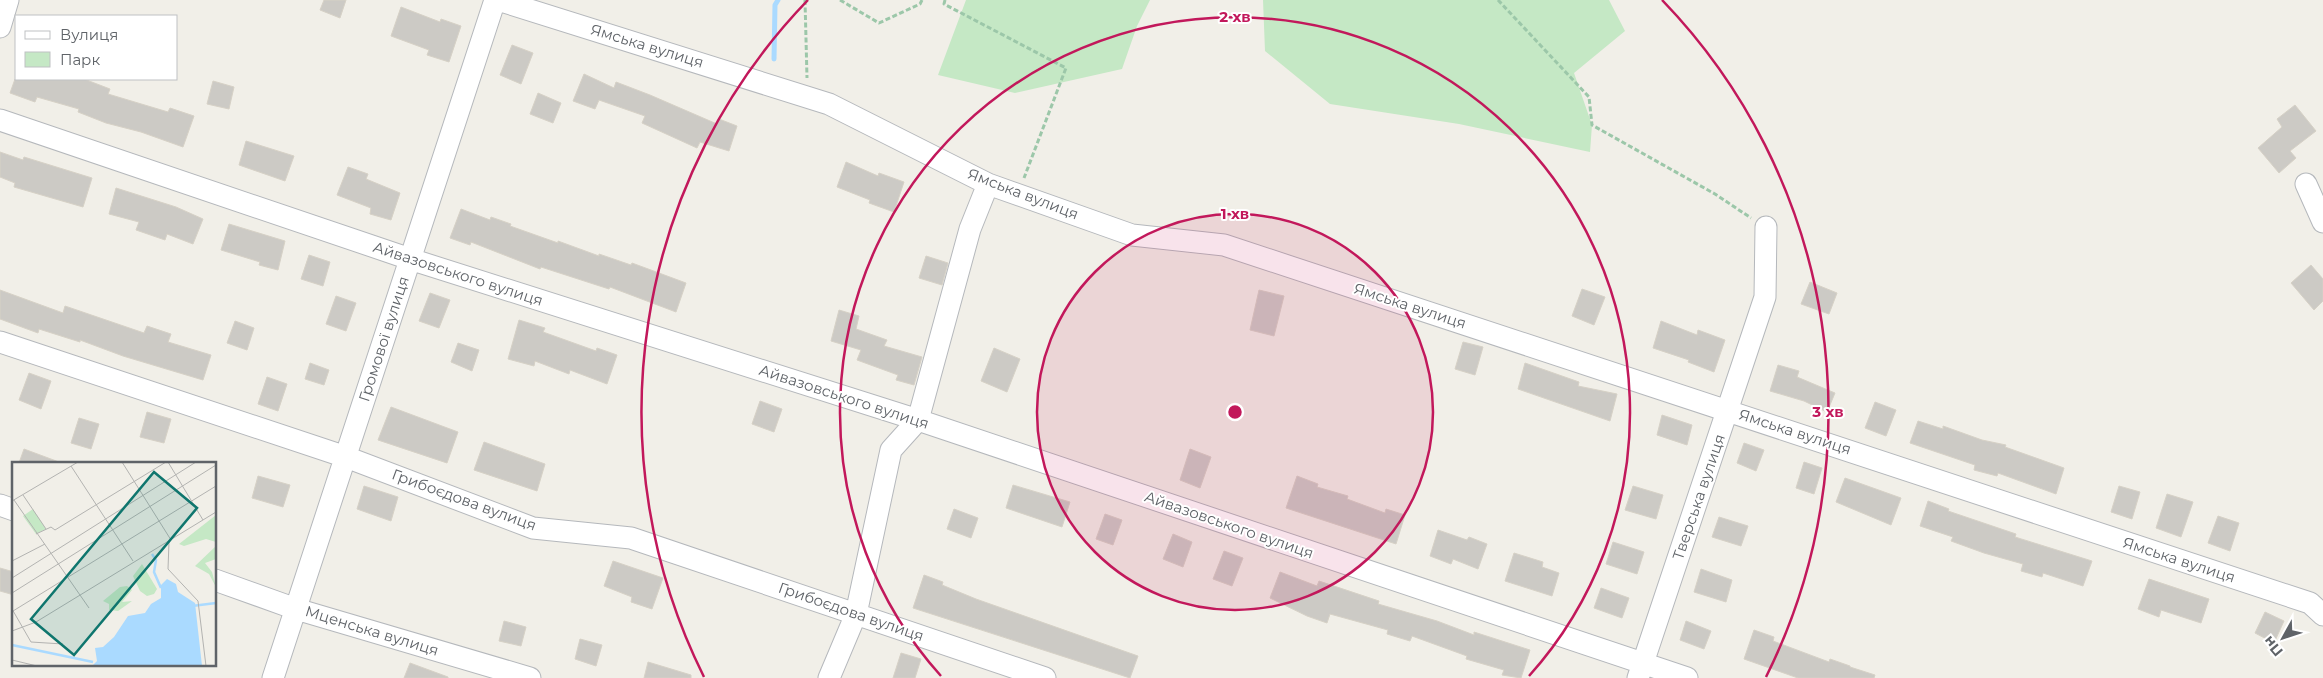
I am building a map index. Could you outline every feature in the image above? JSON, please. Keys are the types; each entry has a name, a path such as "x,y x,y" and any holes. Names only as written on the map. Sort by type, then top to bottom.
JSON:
{"street":[{"path":"0,27 8,0"},
{"name":"Ямська вулиця","path":"497,0 525,4 829,104 988,184 1132,236 1224,245 2310,603 2323,615"},
{"name":"Громової вулиця","path":"274,678 410,259 497,0"},
{"name":"Айвазовського вулиця","path":"0,120 410,259 918,420 1640,671 1687,678"},
{"path":"829,678 856,614 891,450 918,420 970,229 988,184"},
{"path":"2306,184 2323,222"},
{"name":"Тверська вулиця","path":"1640,671 1765,297 1766,228"},
{"name":"Грибоєдова вулиця","path":"0,342 346,457 533,528 631,538 1045,678"},
{"path":"0,505 12,509"},
{"name":"Мценська вулиця","path":"216,580 296,609 530,678"}],"path":[{"path":"805,0 806,96"},
{"path":"840,0 880,23 920,4 922,0"},
{"path":"945,0 944,4 1066,68 1018,194"},
{"path":"1498,0 1589,97 1592,125 1715,194 1766,228"}],"green space":[{"path":"966,0 1150,0 1137,26 1122,69 1015,93 938,75"},
{"path":"1263,0 1609,0 1625,31 1574,73 1592,125 1590,152 1459,124 1330,104 1265,51"}],"building":[{"path":"324,0 346,0 340,18 320,10"},
{"path":"401,7 440,22 441,19 461,26 449,62 427,55 429,50 391,36"},
{"path":"512,45 533,53 521,84 500,75"},
{"path":"584,74 614,88 616,82 717,124 719,119 737,126 729,151 700,142 697,148 642,123 645,116 599,100 595,109 573,101"},
{"path":"15,79 87,80 110,89 108,94 168,112 170,108 194,116 183,147 141,132 106,123 78,112 79,109 37,97 35,102 10,93"},
{"path":"213,81 234,87 229,109 207,104"},
{"path":"538,93 561,103 553,123 530,114"},
{"path":"2295,105 2316,131 2290,151 2296,158 2279,173 2258,148 2282,127 2277,119"},
{"path":"246,141 294,156 285,181 239,165"},
{"path":"0,152 23,160 24,157 92,178 83,207 14,187 15,183 0,177"},
{"path":"846,162 878,176 879,173 904,182 894,212 869,203 870,200 837,187"},
{"path":"348,167 368,174 366,179 400,193 391,220 370,214 371,208 337,195"},
{"path":"116,188 176,207 203,219 193,244 167,234 165,240 136,230 139,222 109,214"},
{"path":"461,209 490,220 491,217 511,224 510,226 599,256 599,254 631,265 632,263 686,283 676,312 610,287 609,289 541,267 540,269 471,242 470,245 450,238"},
{"path":"229,224 285,241 278,270 259,265 260,262 221,250"},
{"path":"309,255 330,262 323,286 301,279"},
{"path":"926,256 948,263 942,285 919,278"},
{"path":"2311,265 2323,279 2323,301 2314,310 2291,283"},
{"path":"1810,282 1837,293 1829,314 1801,304"},
{"path":"1582,289 1605,297 1594,325 1572,316"},
{"path":"0,290 63,313 65,306 144,333 147,326 171,334 168,342 211,355 203,380 123,356 80,340 80,342 39,329 38,333 0,319"},
{"path":"1259,290 1284,296 1274,336 1250,330"},
{"path":"430,293 450,300 439,328 419,321"},
{"path":"336,296 356,303 346,331 326,324"},
{"path":"839,310 859,316 856,329 887,340 884,346 922,357 914,385 896,380 898,375 857,360 861,350 831,341"},
{"path":"519,320 545,328 543,332 596,351 597,348 617,355 607,384 570,370 569,374 535,361 534,366 508,359"},
{"path":"235,321 254,328 247,350 227,343"},
{"path":"1661,321 1697,335 1698,330 1725,340 1714,372 1688,362 1689,360 1653,348"},
{"path":"1463,342 1483,347 1475,375 1455,369"},
{"path":"458,343 479,350 472,371 451,362"},
{"path":"994,348 1020,359 1007,392 981,381"},
{"path":"310,363 329,370 324,385 305,379"},
{"path":"1525,363 1579,382 1578,386 1617,394 1610,421 1518,389"},
{"path":"1778,365 1799,371 1797,377 1835,393 1827,412 1804,401 1770,391"},
{"path":"29,373 51,381 41,409 19,400"},
{"path":"267,377 287,384 278,411 258,404"},
{"path":"760,401 782,409 774,432 752,424"},
{"path":"1875,402 1896,410 1886,436 1865,428"},
{"path":"391,407 458,432 447,463 378,440"},
{"path":"147,412 171,419 164,443 140,437"},
{"path":"1662,415 1692,425 1687,445 1657,435"},
{"path":"79,418 99,424 91,449 71,443"},
{"path":"1918,421 1943,429 1943,426 1982,440 2006,445 2005,447 2064,468 2056,494 1998,473 1997,476 1974,470 1975,465 1910,443"},
{"path":"484,442 545,464 537,491 474,470"},
{"path":"1744,443 1764,450 1756,471 1737,463"},
{"path":"24,449 59,462 19,462"},
{"path":"1190,449 1211,457 1200,488 1180,480"},
{"path":"1804,462 1822,468 1814,494 1796,488"},
{"path":"258,476 290,485 283,507 252,498"},
{"path":"1297,476 1318,484 1317,487 1348,496 1347,499 1385,513 1386,509 1405,515 1396,544 1286,508"},
{"path":"1845,478 1901,498 1891,525 1836,502"},
{"path":"1013,485 1070,502 1062,527 1006,508"},
{"path":"364,486 398,497 391,521 357,509"},
{"path":"1633,486 1663,495 1656,519 1625,510"},
{"path":"2119,486 2140,492 2132,519 2111,512"},
{"path":"2167,494 2193,502 2181,537 2156,528"},
{"path":"1928,501 1949,509 1948,511 2016,534 2015,537 2092,561 2083,586 2043,573 2042,577 2021,571 2023,564 1951,541 1953,537 1920,526"},
{"path":"954,509 978,518 971,538 947,529"},
{"path":"1105,514 1122,520 1113,545 1096,539"},
{"path":"2218,516 2239,523 2230,551 2208,543"},
{"path":"1719,517 1748,526 1741,546 1712,537"},
{"path":"1438,530 1467,540 1469,537 1487,544 1478,569 1453,559 1451,564 1430,556"},
{"path":"1173,534 1192,542 1183,567 1163,559"},
{"path":"1613,542 1644,552 1637,574 1606,564"},
{"path":"1224,551 1243,558 1232,586 1213,579"},
{"path":"1514,553 1543,562 1542,567 1559,573 1552,596 1505,581"},
{"path":"613,561 663,578 652,609 631,602 632,597 604,586"},
{"path":"0,568 12,571 12,594 0,591"},
{"path":"1701,569 1732,580 1726,602 1694,592"},
{"path":"1280,572 1317,586 1319,581 1379,601 1378,604 1437,621 1474,635 1474,632 1530,650 1521,678 1502,675 1504,670 1466,659 1467,656 1412,636 1410,641 1387,634 1388,630 1330,614 1327,623 1307,616 1270,598"},
{"path":"924,575 943,582 942,585 976,599 1138,656 1130,678 913,608"},
{"path":"2149,579 2209,599 2201,623 2161,610 2159,617 2138,609"},
{"path":"1601,588 1629,598 1622,618 1594,608"},
{"path":"2265,612 2284,621 2274,643 2255,633"},
{"path":"504,621 526,627 521,646 499,641"},
{"path":"1686,621 1711,631 1704,649 1680,640"},
{"path":"1754,630 1774,637 1773,641 1829,662 1830,659 1875,675 1874,678 1798,678 1744,659"},
{"path":"580,639 602,645 596,666 575,659"},
{"path":"901,653 921,659 915,678 893,678"},
{"path":"648,662 691,675 691,678 644,678"},
{"path":"410,663 448,677 448,678 404,678"}],"waterway":[{"path":"774,59 775,5 778,0"}]}
